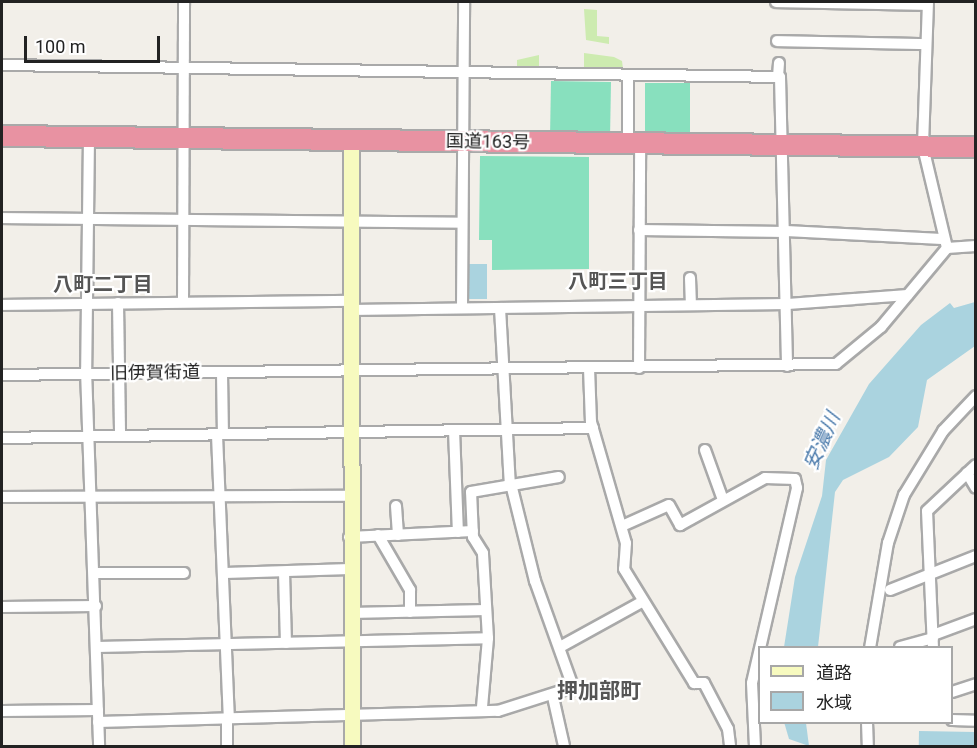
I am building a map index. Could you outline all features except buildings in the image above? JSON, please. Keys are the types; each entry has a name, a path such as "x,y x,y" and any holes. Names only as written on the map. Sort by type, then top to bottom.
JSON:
{"highway":[{"name":"国道163号","path":"2,136 975,147"}],"street":[{"path":"183,302 181,220 184,2"},
{"path":"462,308 461,141 464,2"},
{"path":"777,2 927,3 923,147 945,243"},
{"path":"777,41 926,44"},
{"path":"779,63 778,77 784,146 788,304 787,366"},
{"path":"2,65 778,77"},
{"path":"628,75 639,230 639,368"},
{"path":"89,137 87,218 89,374 99,747"},
{"path":"351,141 349,537 352,747"},
{"path":"2,218 461,223"},
{"path":"639,230 786,231 975,246"},
{"name":"旧伊賀街道","path":"2,375 787,366 842,363 908,295 945,243"},
{"path":"690,278 691,305"},
{"path":"2,305 183,302 500,308 788,304 908,295"},
{"path":"118,303 120,436"},
{"path":"2,711 228,719 352,717 482,707 498,711 553,696 573,687 535,581 511,487 500,369 500,308"},
{"path":"589,368 593,428 622,526 624,569 642,602 694,683 704,683 728,729 730,747"},
{"path":"222,373 220,435 227,644 227,747"},
{"path":"870,646 888,543 904,495 944,431 975,396"},
{"path":"2,438 593,428"},
{"path":"454,430 458,532"},
{"path":"705,450 723,501"},
{"path":"933,640 927,511 975,465"},
{"path":"967,473 975,488"},
{"path":"482,707 488,638 483,553 473,531 471,492 560,477"},
{"path":"622,526 669,505 680,525 765,478 795,479 797,488 761,646"},
{"path":"2,496 221,498 349,496"},
{"path":"396,506 398,535"},
{"path":"349,537 473,531"},
{"path":"378,536 410,590 410,612"},
{"path":"891,590 975,556"},
{"path":"225,573 350,569"},
{"path":"284,572 286,643"},
{"path":"95,573 183,573"},
{"path":"560,647 642,602"},
{"path":"2,607 96,606"},
{"path":"350,613 486,610"},
{"path":"905,646 933,640 975,619"},
{"path":"97,647 488,638"},
{"path":"755,747 752,683 758,657"},
{"path":"953,691 975,684"},
{"path":"553,696 564,747"},
{"path":"953,720 975,721"},
{"path":"867,724 868,747"}],"green space":[{"path":"584,9 597,10 597,36 609,37 609,44 586,40"},
{"path":"584,53 614,57 622,61 623,69 584,68"},
{"path":"539,55 539,68 517,68 517,60"},
{"path":"551,81 611,82 610,134 550,133"},
{"path":"645,83 690,83 690,134 645,134"},
{"path":"480,156 589,157 589,269 492,270 492,240 479,240"}],"water":[{"path":"469,264 487,264 487,299 469,299"},
{"path":"975,302 975,346 927,380 918,427 889,457 843,480 835,492 818,646 784,646 795,577 822,496 826,460 869,384 921,325 950,303 954,308"},
{"path":"785,724 806,724 809,746 789,739"},
{"path":"919,731 975,732 975,746 919,746"}],"district":[{"name":"八町三丁目","path":"618,281"},
{"name":"八町二丁目","path":"103,284"},
{"name":"押加部町","path":"599,691"}],"water label":[{"name":"安濃川","path":"822,441"}]}
